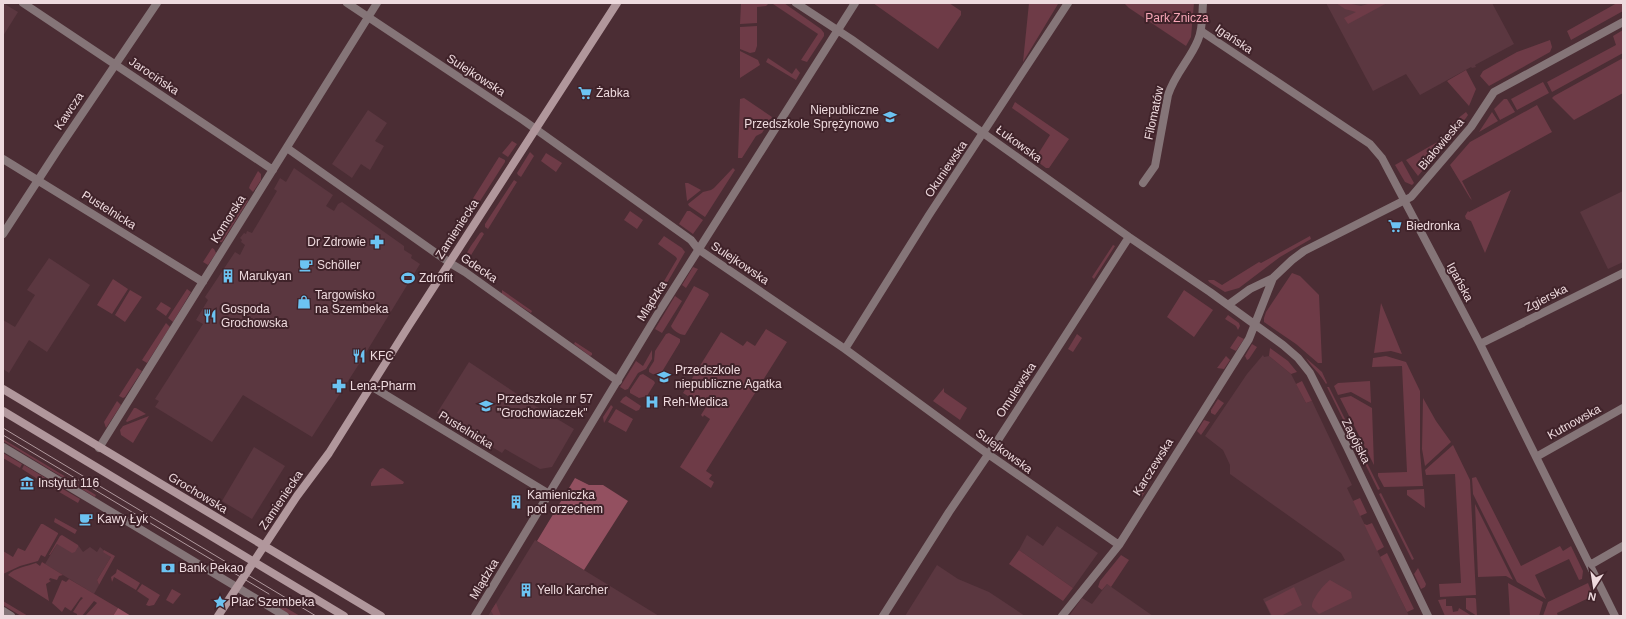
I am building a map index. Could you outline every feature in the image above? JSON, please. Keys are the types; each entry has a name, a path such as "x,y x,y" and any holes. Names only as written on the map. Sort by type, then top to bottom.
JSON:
{"main road":[{"name":"Zamieniecka","path":"218,616 297,496 329,453 617,3"},
{"name":"Grochowska","path":"3,389 381,616"},
{"path":"3,411 344,616"}],"street":[{"name":"Jarocińska","path":"23,3 273,170"},
{"name":"Kawcza","path":"3,234 157,3"},
{"name":"Sulejkowska","path":"347,3 536,129 691,240 698,249 845,349 988,454 1119,544"},
{"name":"Komorska","path":"99,448 377,3"},
{"name":"Łukowska","path":"796,3 837,30 1129,237 1228,305"},
{"name":"Mlądzka","path":"476,616 698,249 855,3"},
{"name":"Okuniewska","path":"845,349 925,222 984,134 1068,3"},
{"name":"Filomatów","path":"1143,183 1155,166 1171,85 1198,41 1201,31 1203,3"},
{"name":"Białowieska","path":"1228,305 1250,289 1273,278 1304,251 1404,202 1416,192 1471,127 1491,95 1496,90 1623,22"},
{"name":"Igańska","path":"1201,31 1370,144 1382,158 1480,344 1615,616"},
{"name":"Gdecka","path":"287,148 618,381"},
{"name":"Pustelnicka","path":"3,159 203,282"},
{"name":"Omulewska","path":"883,616 949,512 1129,237"},
{"name":"Zgierska","path":"1480,344 1623,273"},
{"name":"Białowieska","path":"1255,325 1273,278"},
{"name":"Zagójska","path":"1228,305 1294,354 1310,374 1349,451 1428,616"},
{"name":"Karczewska","path":"1062,616 1119,544 1249,339 1255,325"},
{"name":"Pustelnicka","path":"371,386 549,494"},
{"name":"Kutnowska","path":"1536,456 1623,408"},
{"path":"3,447 285,616"},
{"path":"1590,565 1623,546"},
{"path":"3,611 11,616"}],"shaded area":[{"path":"3,3 18,12 3,36"},
{"path":"1326,3 1492,3 1514,44 1475,65 1476,67 1471,67 1420,95 1406,74 1373,91"},
{"path":"368,110 387,123 375,141 384,146 370,170 361,164 352,178 332,164"},
{"name":"Targowisko na Szembeka","path":"294,168 333,195 326,206 334,211 338,204 342,202 404,246 404,250 412,255 411,258 420,264 359,364 312,437 243,395 212,442 155,407 159,401 155,399 203,324 196,320 208,300 205,297 235,252 240,255 245,245 241,242 242,240 240,238 244,233 246,234 247,231 252,233 277,191 274,189 280,178 286,182"},
{"path":"1623,191 1623,262 1608,269 1580,212"},
{"path":"49,258 90,285 47,352 29,340 9,373 3,369 3,320 15,327 35,295 27,290"},
{"path":"1263,355 1264,357 1269,356 1291,374 1306,403 1312,401 1352,485 1347,488 1409,616 1271,616 1263,599 1345,560 1341,553 1230,474 1230,465 1223,450 1205,436 1247,374"},
{"name":"Przedszkole nr 57 \"Grochowiaczek\"","path":"469,362 532,404 574,429 552,467 540,469 505,449 502,453 437,413"},
{"path":"254,447 285,466 252,519 222,501"},
{"path":"575,478 589,485 603,485 628,501 584,570 537,541"},
{"path":"1057,526 1098,553 1073,588 1019,550 1027,535 1043,546"},
{"path":"535,540 579,567 659,616 488,616"},
{"path":"57,544 78,547 78,545 83,552 90,547 97,552 100,547 111,557 97,580 99,585 94,594 45,564"},
{"path":"937,565 958,579 989,592 1025,616 905,616"},
{"path":"1107,584 1153,616 1069,616 1082,598 1092,604"},
{"path":"118,608 131,616 113,616"}],"green space":[{"path":"741,3 769,3 766,6 757,7 757,23 740,24"},
{"path":"784,3 821,29 824,33 824,36 807,62 801,60 818,34 773,4"},
{"path":"873,3 949,3 961,11 961,15 938,49"},
{"path":"1029,3 1058,4 1023,62"},
{"name":"Park Znicza","path":"1124,3 1194,3 1191,37 1186,46 1129,8"},
{"path":"1336,3 1347,3 1361,6 1371,3 1387,3 1348,24 1344,18 1356,12 1345,9"},
{"path":"1617,3 1623,3 1623,11 1571,40 1567,31"},
{"path":"757,26 757,46 755,52 750,53 740,49 740,27"},
{"path":"1623,30 1623,53 1552,92 1547,82 1616,45 1613,36"},
{"path":"1550,40 1552,47 1550,52 1489,86 1480,76 1483,71 1517,52"},
{"path":"740,51 758,60 760,65 740,78"},
{"path":"768,58 792,74 796,68 800,73 796,80 766,62"},
{"path":"1623,58 1623,93 1574,120 1552,98 1554,96"},
{"path":"1466,70 1476,89 1469,106 1447,81"},
{"path":"1543,82 1549,93 1517,110 1511,99"},
{"path":"744,98 772,117 762,133 756,136 742,158 738,158 740,99"},
{"path":"1504,99 1507,99 1515,112 1500,120 1494,109"},
{"path":"1015,102 1069,139 1049,168 1046,168 999,133 1000,128 1009,140 1035,159 1050,135 1012,108"},
{"path":"1537,105 1552,132 1462,181 1472,200 1450,165 1470,142"},
{"path":"1466,112 1468,115 1466,118 1418,176 1406,160 1446,137 1452,123"},
{"path":"1492,112 1498,121 1479,132"},
{"path":"512,141 517,144 508,157 502,153"},
{"path":"530,152 534,156 521,177 517,173"},
{"path":"546,153 562,163 556,172 541,161"},
{"path":"499,157 505,160 505,162 473,212 467,208"},
{"path":"1402,161 1414,183 1412,185 1405,182 1395,165"},
{"path":"733,168 735,170 705,217 689,206 688,204 703,192 714,188"},
{"path":"258,171 261,174 261,180 253,192 249,188"},
{"path":"514,180 517,182 488,229 485,227 485,224"},
{"path":"685,183 688,183 701,190 687,201"},
{"path":"1511,190 1485,253 1471,221 1466,219 1465,216 1468,211 1469,212"},
{"path":"244,198 248,201 222,242 220,242 220,236 241,200"},
{"path":"630,211 643,220 637,229 624,220"},
{"path":"687,211 690,211 703,220 693,234 679,224"},
{"path":"459,220 465,224 449,249 445,251 441,250"},
{"path":"482,232 484,234 465,265 465,257 467,253"},
{"path":"664,236 682,248 685,252 660,295 657,293 677,259 658,244"},
{"path":"1310,236 1311,239 1280,257 1239,288 1225,292 1208,280 1214,280 1222,285 1259,262 1261,263"},
{"path":"1113,245 1115,246 1094,279 1092,277"},
{"path":"212,248 216,253 208,265 203,262"},
{"path":"693,267 698,269 686,288 682,285"},
{"path":"1292,273 1300,276 1319,295 1322,363 1318,363 1296,344 1264,322 1266,312"},
{"path":"113,279 128,289 112,314 97,305"},
{"path":"694,286 708,293 709,295 685,335 683,335 675,331 671,326"},
{"path":"187,289 191,292 173,322 168,318"},
{"path":"130,290 142,297 125,322 115,315"},
{"path":"502,290 532,311 531,313 502,294"},
{"path":"1184,290 1213,310 1194,337 1167,317"},
{"path":"675,296 682,301 662,333 655,329"},
{"path":"161,302 171,308 166,316 156,309"},
{"path":"1381,303 1402,354 1391,351 1374,353"},
{"path":"1228,315 1239,323 1240,326 1238,330 1236,326 1225,319"},
{"path":"166,323 170,327 147,363 142,360"},
{"path":"766,329 787,342 706,471 712,475 709,479 714,482 711,488 680,467 710,419 704,415 703,417 701,415 706,407 683,393 721,332 743,346 747,341 755,346"},
{"path":"669,333 680,339 680,342 660,375 656,376 649,372 649,369 654,361 655,351 666,334"},
{"path":"1077,334 1082,338 1073,352 1068,349"},
{"path":"1238,336 1244,339 1236,351 1230,348"},
{"path":"575,342 592,353 592,355 590,356 574,344"},
{"path":"1252,344 1257,347 1247,360 1245,356"},
{"path":"1270,348 1288,361 1297,372 1291,374 1269,356"},
{"path":"652,350 652,359 646,369 638,373 628,389 625,390 620,387 636,361 643,366"},
{"path":"1226,356 1230,360 1224,369 1217,368"},
{"path":"1386,356 1406,362 1420,391 1420,452 1423,486 1384,487 1378,476 1378,473 1407,472 1402,366 1372,367 1373,358"},
{"path":"1306,358 1322,372 1327,383 1326,384 1311,365"},
{"path":"137,368 142,371 125,397 123,398 119,396"},
{"path":"643,374 655,383 647,396 639,398 630,393 630,390 640,375"},
{"path":"1302,381 1312,401 1306,403 1296,384"},
{"path":"1370,381 1371,403 1351,392 1338,395 1334,386 1338,383"},
{"path":"1327,387 1329,387 1380,489 1378,490"},
{"path":"944,388 944,392 967,408 960,420 933,401"},
{"path":"626,396 641,406 639,410 636,411 620,402"},
{"path":"1351,396 1372,408 1374,465 1340,398"},
{"path":"1423,398 1436,421 1451,442 1425,466 1422,449"},
{"path":"1218,399 1224,403 1215,415 1211,413 1211,410"},
{"path":"117,401 121,405 106,428 104,422"},
{"path":"611,405 613,407 604,423 603,417"},
{"path":"134,408 146,414 127,422 126,421"},
{"path":"616,409 633,419 626,432 608,422"},
{"path":"149,416 133,443 121,435 120,430 123,426"},
{"path":"1204,420 1210,422 1201,435 1197,431"},
{"path":"3,439 96,495 95,497 3,441"},
{"path":"1453,445 1470,480 1476,595 1440,597 1439,584 1461,583 1455,474 1426,475 1425,470"},
{"path":"3,453 22,464 20,468 3,458"},
{"path":"24,465 52,482 50,487 22,469"},
{"path":"383,468 404,482 403,484 371,486 371,483 380,469"},
{"path":"1476,477 1521,566 1560,546 1563,551 1571,546 1583,571 1582,579 1579,580 1569,559 1535,575 1546,599 1517,582 1473,494 1472,478"},
{"path":"1145,480 1150,483 1142,497 1137,493"},
{"path":"56,485 80,499 78,503 54,489"},
{"path":"1424,489 1425,508 1407,495 1407,490"},
{"path":"1381,493 1414,559 1412,560 1379,494"},
{"path":"1360,498 1367,513 1360,516 1353,501"},
{"path":"1475,504 1513,580 1506,576 1478,577"},
{"path":"55,518 77,530 75,534 54,522"},
{"path":"1372,523 1384,547 1377,551 1364,524 1367,525"},
{"path":"41,524 58,533 45,557 41,555 38,561 20,566 3,574 3,551 13,557 18,548 25,551"},
{"path":"62,535 78,545 75,552 72,553 57,544 49,555 60,536"},
{"path":"104,550 115,556 99,585 97,580 111,557 103,552"},
{"path":"1019,550 1073,588 1063,601 1009,564"},
{"path":"1387,553 1414,609 1407,612 1380,557"},
{"path":"1121,555 1129,560 1111,587 1107,584 1102,590 1098,587 1100,581"},
{"path":"42,562 63,575 59,576 57,580 50,578 49,580 51,581 46,584 49,601 8,575 17,569 36,563 40,566"},
{"path":"1418,568 1426,584 1425,587 1421,589 1414,574"},
{"path":"117,569 140,583 136,590 114,577 112,582 111,577 116,573"},
{"path":"69,579 118,608 113,616 85,616 97,603 94,601 82,616 77,616 77,614 73,612 83,598 81,597 71,611 65,607 62,612 52,603 62,580 66,582"},
{"path":"1330,580 1351,592 1352,598 1319,614 1312,607 1312,604 1318,592"},
{"path":"1508,583 1543,602 1539,616 1510,616"},
{"path":"1588,583 1593,596 1557,613 1558,616 1543,616 1548,602"},
{"path":"142,584 160,595 154,605 146,605 149,599 137,591"},
{"path":"1294,587 1302,605 1281,616 1272,616 1265,602"},
{"path":"172,589 181,594 173,604 166,600"},
{"path":"1466,598 1476,599 1477,616 1466,609"},
{"path":"271,599 300,616 292,616 269,602"},
{"path":"1446,599 1446,606 1452,606 1453,612 1458,611 1459,608 1472,616 1445,616 1438,600"},
{"path":"3,601 28,616 21,616 3,605"},
{"path":"496,603 501,616 494,616 491,611"}],"tram line":[{"path":"3,428 316,616"},
{"path":"3,435 269,594"}],"place":[{"name":"Żabka","path":"585,93"},
{"name":"Niepubliczne Przedszkole Sprężynowo","path":"890,117"},
{"name":"Biedronka","path":"1395,226"},
{"name":"Dr Zdrowie","path":"377,242"},
{"name":"Schöller","path":"306,265"},
{"name":"Marukyan","path":"228,276"},
{"name":"Zdrofit","path":"408,278"},
{"name":"Targowisko na Szembeka","path":"304,302"},
{"name":"Gospoda Grochowska","path":"210,316"},
{"name":"KFC","path":"359,356"},
{"name":"Przedszkole niepubliczne Agatka","path":"664,377"},
{"name":"Lena-Pharm","path":"339,386"},
{"name":"Reh-Medica","path":"652,402"},
{"name":"Przedszkole nr 57 \"Grochowiaczek\"","path":"486,406"},
{"name":"Instytut 116","path":"27,483"},
{"name":"Kamieniczka pod orzechem","path":"516,502"},
{"name":"Kawy Łyk","path":"86,519"},
{"name":"Bank Pekao","path":"168,568"},
{"name":"Yello Karcher","path":"526,590"},
{"name":"Plac Szembeka","path":"220,602"}]}
